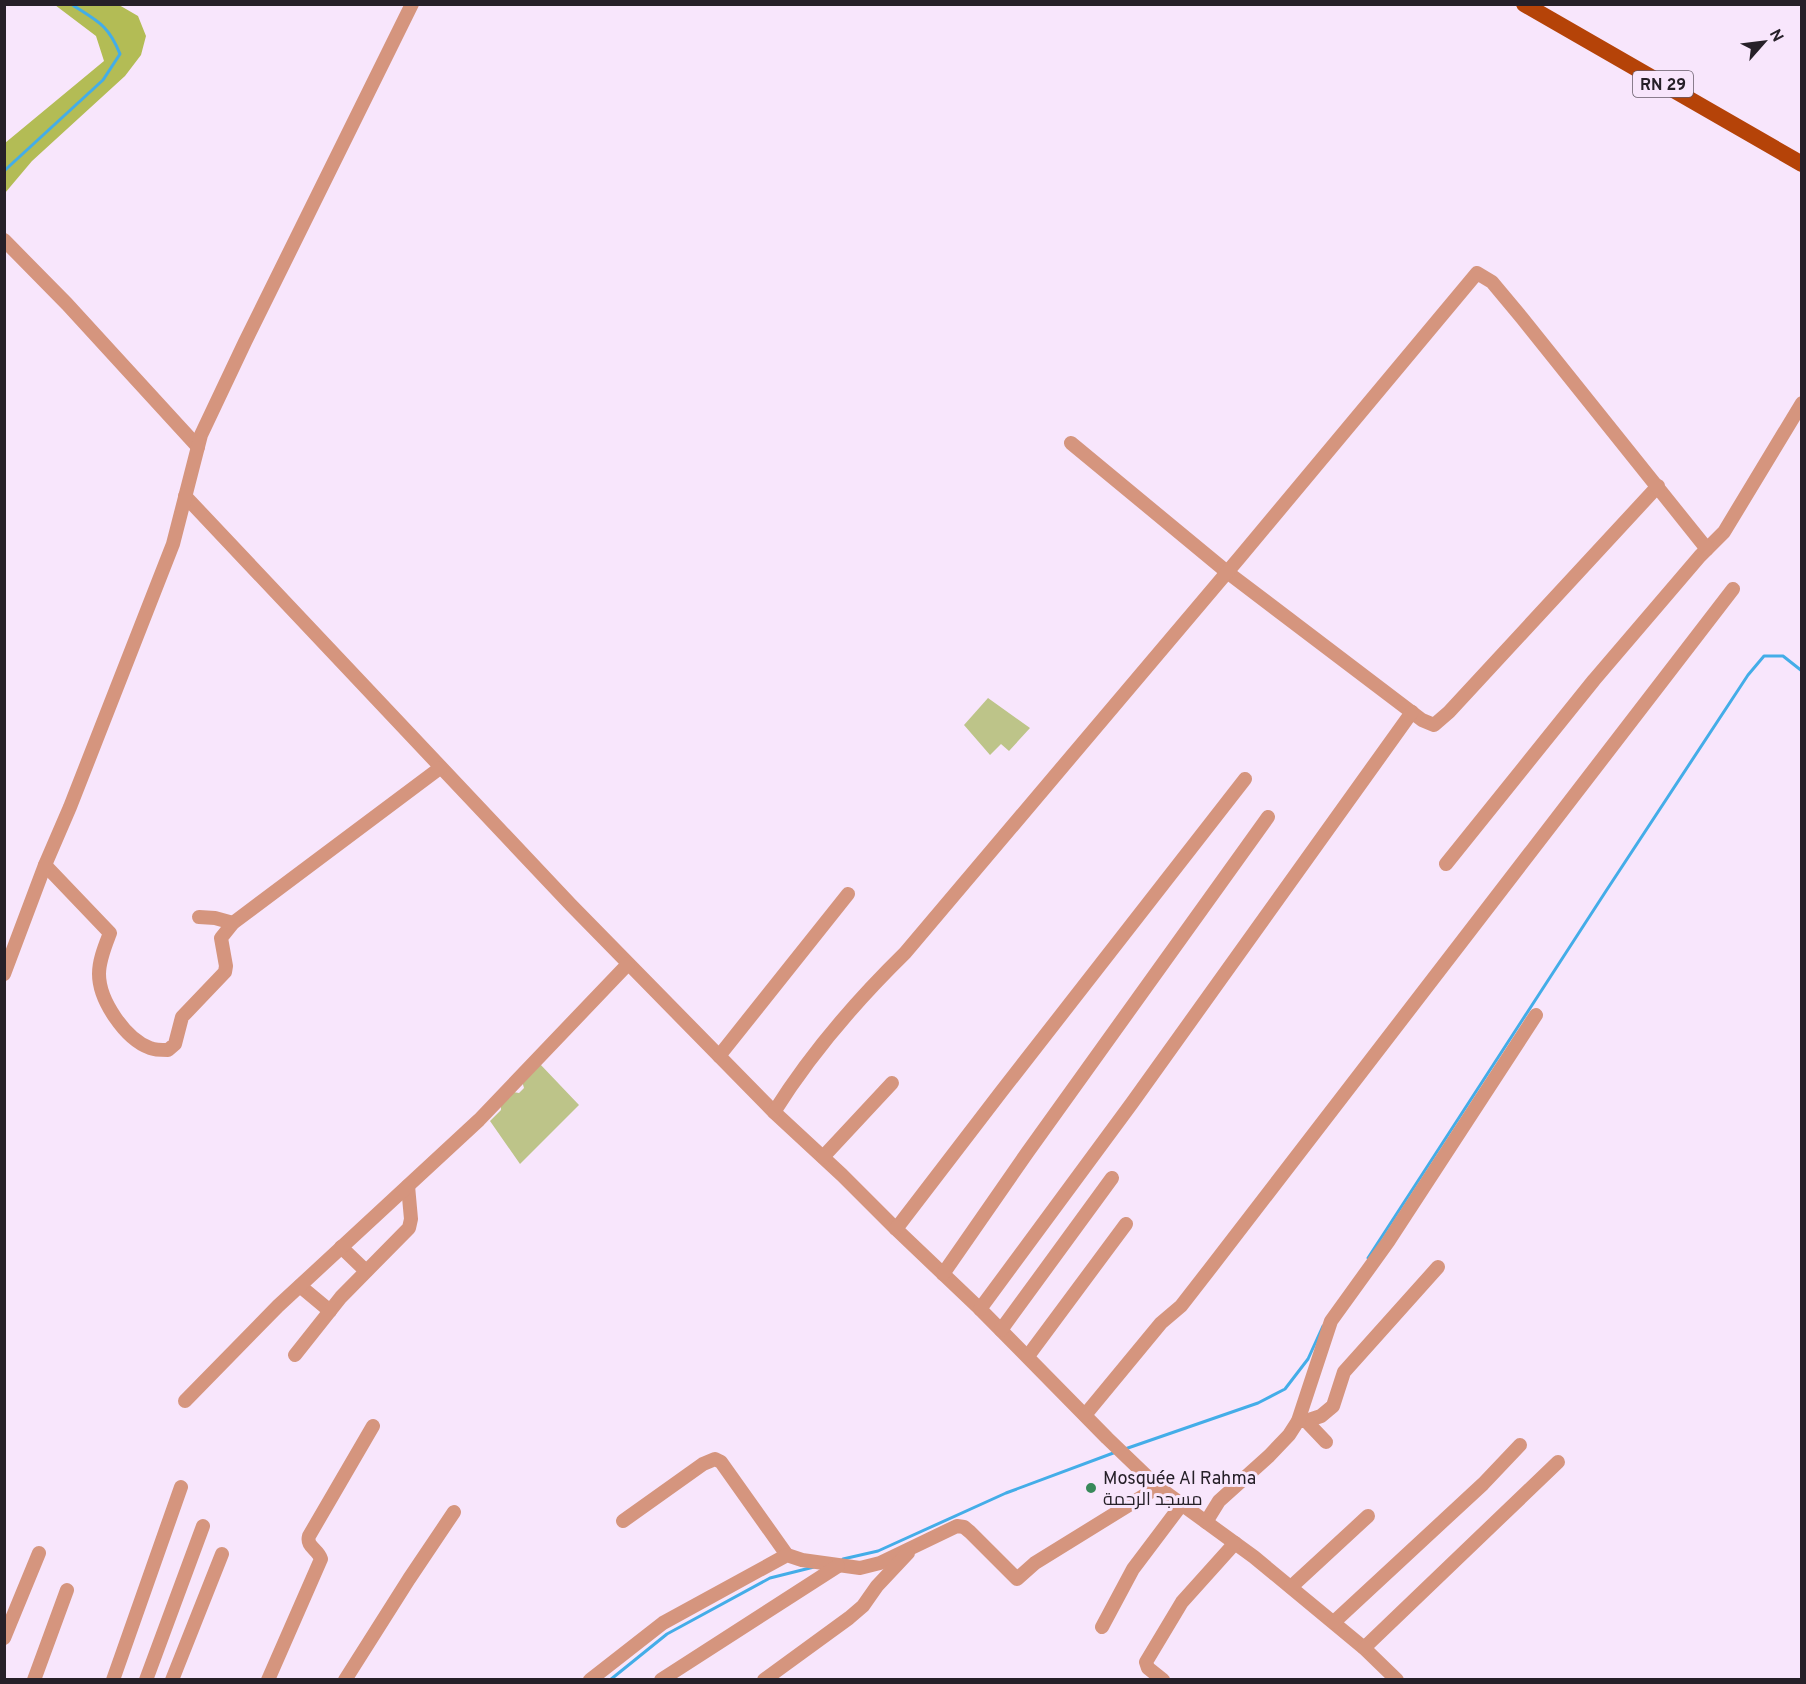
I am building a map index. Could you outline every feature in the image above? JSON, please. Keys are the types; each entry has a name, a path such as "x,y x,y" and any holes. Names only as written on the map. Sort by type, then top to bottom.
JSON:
{"main road":[{"name":"RN 29","path":"1524,4 1802,164"}],"street":[{"path":"4,974 173,544 201,435 412,4"},
{"path":"4,240 67,304 198,447"},
{"path":"774,1112 796,1078 865,993 905,953 1477,273 1492,282 1707,549"},
{"path":"1446,864 1594,680 1724,532 1802,403"},
{"path":"1071,442 1227,572 1422,720 1434,725 1449,712 1658,486"},
{"path":"185,496 628,964 774,1112 1028,1356 1107,1438 1158,1487 1291,1587 1364,1648 1397,1680"},
{"path":"1084,1415 1161,1323 1181,1306 1733,589"},
{"path":"980,1309 1132,1103 1412,712"},
{"path":"45,865 110,933 102,955 99,974 104,996 115,1016 126,1032 142,1044 152,1049 168,1050 175,1044 182,1017 225,972 226,966 220,938 233,923 440,768"},
{"path":"896,1229 1245,779"},
{"path":"943,1274 1268,817"},
{"path":"719,1056 848,894"},
{"path":"199,917 233,923"},
{"path":"185,1401 300,1286 479,1120 628,964"},
{"path":"1206,1522 1219,1501 1302,1421 1331,1321 1388,1242 1536,1016"},
{"path":"823,1157 892,1083"},
{"path":"1001,1330 1112,1178"},
{"path":"295,1355 330,1311 409,1228 411,1218 408,1186"},
{"path":"1028,1356 1126,1224"},
{"path":"341,1247 366,1271"},
{"path":"1302,1421 1321,1416 1333,1406 1344,1372 1438,1267"},
{"path":"300,1286 330,1311"},
{"path":"1302,1421 1326,1442"},
{"path":"268,1680 321,1559 319,1553 309,1545 309,1536 373,1426"},
{"path":"1334,1622 1483,1484 1520,1444"},
{"path":"622,1521 703,1464 715,1459 721,1462 787,1555 802,1560 860,1568 880,1563 957,1526 964,1527 1017,1579 1035,1563 1158,1487"},
{"path":"1364,1648 1558,1462"},
{"path":"113,1680 181,1487"},
{"path":"1102,1627 1133,1569 1182,1504"},
{"path":"345,1680 454,1512"},
{"path":"1291,1587 1368,1516"},
{"path":"146,1680 203,1526"},
{"path":"1163,1680 1148,1668 1146,1662 1182,1602 1235,1543"},
{"path":"764,1680 863,1606 877,1586 911,1549"},
{"path":"4,1638 39,1553"},
{"path":"172,1680 222,1554"},
{"path":"590,1680 663,1623 787,1555"},
{"path":"661,1680 838,1566"},
{"path":"34,1680 67,1590"}],"green space":[{"path":"55,5 119,5 138,16 146,36 141,55 125,76 32,161 5,193 5,143 104,61 96,36"},
{"path":"988,698 1030,728 1009,751 1001,744 990,755 964,725"},
{"path":"539,1063 579,1105 520,1164 490,1121 513,1092 519,1093 524,1088 522,1081"}],"waterway":[{"path":"4,171 103,80 120,54 106,29 71,4"},
{"path":"1368,1258 1748,675 1764,656 1783,656 1802,671"},
{"path":"1125,1449 1258,1403 1285,1389 1308,1359 1323,1326"},
{"path":"843,1559 878,1551 1006,1493 1116,1452"},
{"path":"610,1680 667,1634 770,1578 814,1567"}],"place":[{"name":"Mosquée Al Rahma مسجد الرحمة","path":"1091,1488"}]}
